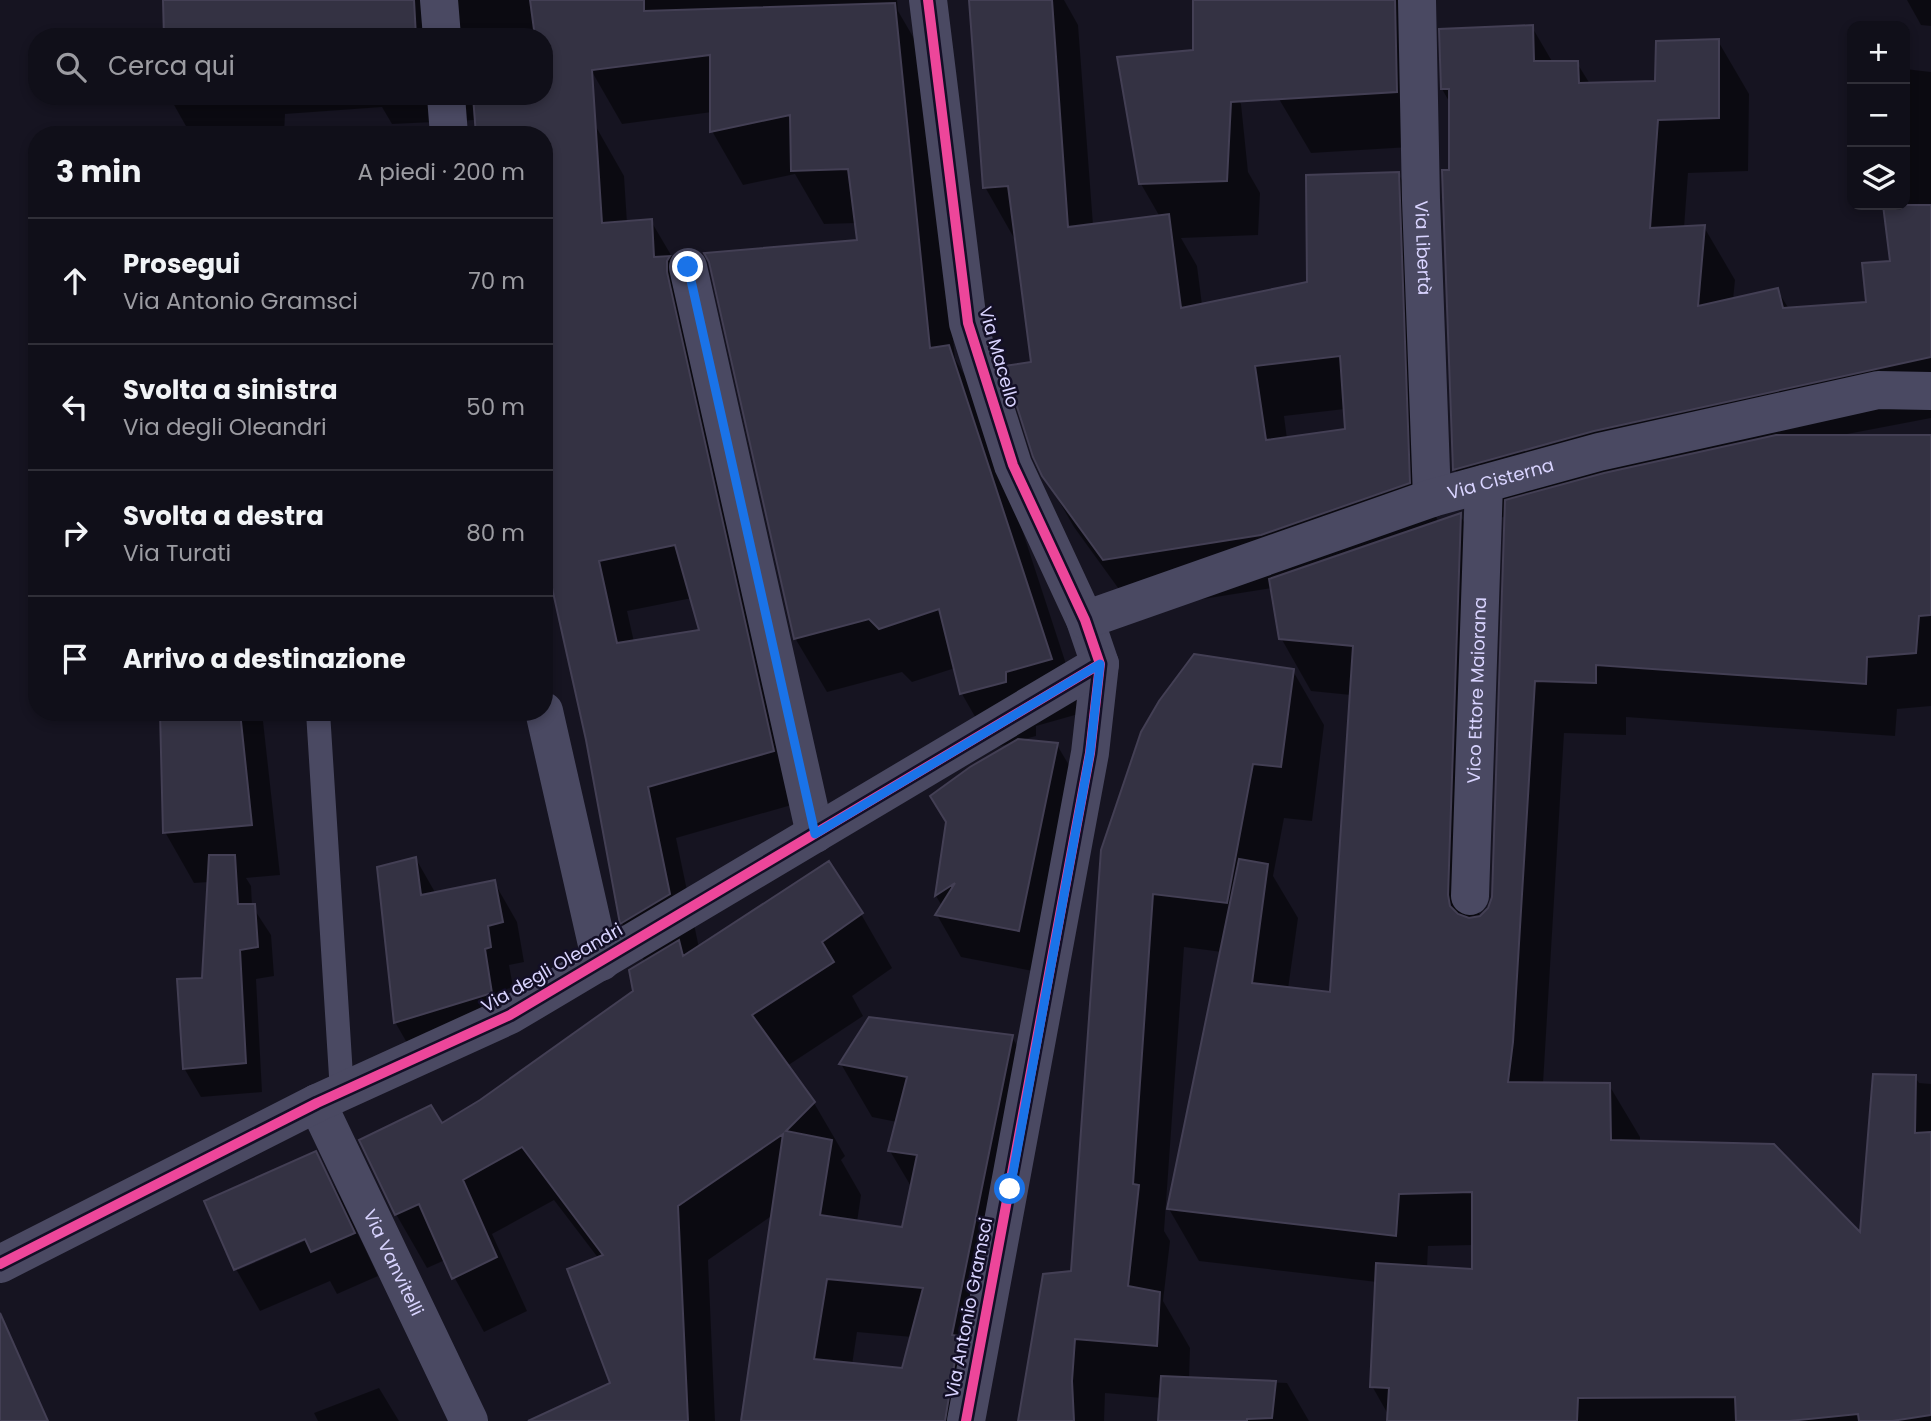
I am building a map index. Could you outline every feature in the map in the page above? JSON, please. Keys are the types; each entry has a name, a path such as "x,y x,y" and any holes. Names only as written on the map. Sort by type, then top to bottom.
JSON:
{"street":[{"path":"439,0 441,28"},
{"name":"Via Macello","path":"928,0 953,219 968,323 1013,465 1085,620 1100,664"},
{"name":"Via Libertà","path":"1417,0 1432,498"},
{"path":"447,105 448,126"},
{"path":"688,267 815,834"},
{"name":"Via Cisterna","path":"1085,620 1432,498 1599,452 1878,390 1931,391"},
{"name":"Vico Ettore Maiorana","path":"1470,896 1485,484"},
{"name":"Via degli Oleandri","path":"0,1264 330,1098 510,1015 1100,664"},
{"name":"Via Antonio Gramsci","path":"966,1421 1090,753 1100,664"},
{"path":"546,721 601,962"},
{"name":"Via Vanvitelli","path":"330,1098 469,1421"}],"lane":[{"path":"318,721 330,1098"}],"building":[{"path":"163,0 414,0 416,28 164,28"},
{"path":"530,0 644,0 644,11 895,3 930,348 949,345 1052,659 1006,672 1006,682 960,694 939,609 879,629 869,619 794,639 709,262 704,253 857,240 848,169 791,171 790,115 710,132 710,55 592,70 602,223 652,219 654,257 670,256 667,272 774,751 648,787 670,894 620,924 586,740 553,592 553,126 475,126 474,105 553,105 553,28 534,28","holes":["675,545 699,630 617,643 599,561"]},
{"path":"969,0 1052,0 1068,227 1169,214 1181,308 1307,282 1306,175 1399,172 1410,483 1261,535 1103,560 1042,476 1033,457 1004,366 1031,362 1008,186 983,188","holes":["1340,356 1345,429 1266,440 1255,366"]},
{"path":"1193,0 1395,0 1397,92 1231,102 1227,181 1139,184 1117,57 1193,50"},
{"path":"1533,25 1534,61 1578,61 1579,83 1655,81 1656,41 1719,39 1719,118 1658,120 1650,228 1705,225 1698,306 1778,288 1783,308 1866,302 1862,263 1890,261 1884,210 1910,210 1910,205 1931,205 1931,357 1594,431 1453,470 1442,170 1449,170 1449,89 1441,89 1439,29"},
{"path":"1776,435 1931,435 1931,615 1919,616 1916,653 1867,657 1866,684 1596,665 1596,683 1535,681 1513,1042 1508,1082 1610,1083 1611,1140 1774,1144 1860,1232 1873,1074 1916,1075 1915,1133 1931,1132 1931,1415 1892,1421 1859,1421 1858,1414 1789,1421 1736,1421 1735,1397 1578,1398 1577,1421 1387,1421 1389,1388 1370,1387 1376,1263 1472,1269 1472,1192 1399,1194 1396,1236 1167,1209 1239,859 1268,864 1252,983 1330,992 1353,646 1279,639 1269,579 1461,513 1448,895 1450,906 1458,914 1469,918 1480,916 1488,908 1492,897 1505,500 1604,473"},
{"path":"1194,654 1294,669 1281,767 1253,764 1227,903 1153,894 1133,1184 1139,1185 1128,1286 1160,1292 1157,1346 1075,1339 1072,1381 1074,1421 1018,1421 1043,1274 1071,1271 1101,850 1141,732 1159,701"},
{"path":"160,721 241,721 252,825 163,833"},
{"path":"1018,739 1058,743 1019,931 935,915 955,883 935,896 946,822 930,796 970,767"},
{"path":"209,855 235,855 238,904 255,904 258,947 240,950 246,1063 183,1069 177,979 202,978"},
{"path":"416,857 421,895 495,880 503,922 488,926 491,947 485,949 492,993 394,1023 377,867"},
{"path":"829,861 863,913 822,942 834,962 752,1015 815,1102 786,1131 832,1140 820,1215 902,1227 917,1155 888,1151 907,1077 839,1064 869,1017 1013,1035 952,1335 959,1336 945,1421 741,1421 783,1134 678,1206 688,1421 528,1421 610,1383 567,1269 603,1255 522,1147 463,1180 497,1257 452,1279 419,1204 395,1215 359,1140 431,1105 442,1123 480,1100 633,991 629,970 679,940 683,956","holes":["827,1279 923,1288 902,1368 814,1359"]},
{"path":"316,1151 355,1233 311,1252 305,1239 234,1270 204,1201"},
{"path":"0,1313 48,1421 0,1421"},
{"path":"1161,1376 1276,1381 1272,1418 1247,1421 1158,1421"}],"cycle path":[{"path":"928,0 968,323 1013,465 1085,620 1100,664 1090,753 966,1421"},
{"path":"0,1264 317,1103 510,1015 1100,664"}],"route":[{"path":"688,267 815,834 1100,664 1090,753 1010,1189"}]}
